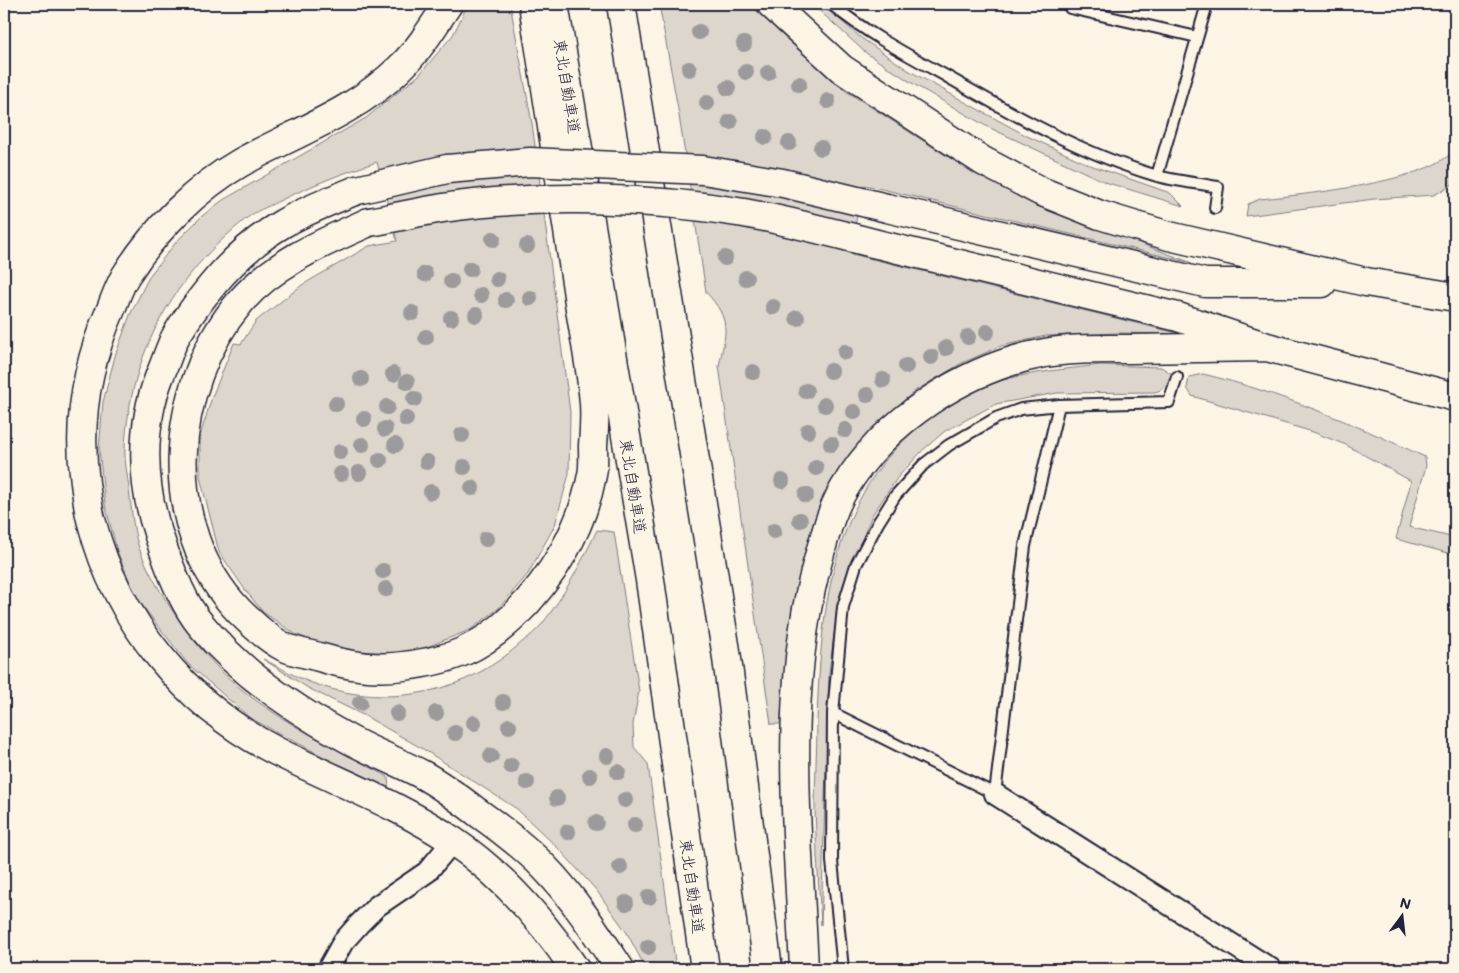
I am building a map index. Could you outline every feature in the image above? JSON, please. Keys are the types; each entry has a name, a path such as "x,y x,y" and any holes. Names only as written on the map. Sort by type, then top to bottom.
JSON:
{"main road":[{"path":"448,4 428,37 404,64 365,96 332,118 238,165 182,207 155,236 126,274 92,356 82,413 82,452 91,522 108,570 129,613 156,652 192,692 227,722 272,749 408,814 453,841 492,870 556,942 575,969"},
{"path":"532,4 594,404 592,473 580,519 561,558 534,597 498,631 465,653 426,664 383,669 348,666 285,647 252,624 222,593 204,559 188,519 182,476 184,427 199,377 215,338 242,300 273,273 319,245 369,222 444,208 502,202 603,200 684,205 744,213 801,225 1178,317 1267,347 1455,397"},
{"name":"東北自動車道","path":"554,4 650,580 705,969"},
{"path":"622,4 726,651 768,969"},
{"path":"771,4 842,69 983,161 1040,191 1100,215 1169,236 1366,282 1455,297"},
{"path":"620,969 590,922 546,868 518,843 424,776 344,736 272,691 200,624 171,572 155,525 148,493 145,462 147,419 156,386 176,336 208,290 235,258 280,224 357,190 447,168 530,162 703,170 783,183 1205,284 1366,282"},
{"path":"804,969 796,776 801,643 812,580 829,524 843,490 868,455 896,426 942,392 967,379 1045,353 1109,349 1267,347"}],"street":[{"path":"995,794 1271,969"},
{"path":"328,969 343,942 359,924 377,906 426,872 453,841"}],"lane":[{"path":"832,4 866,31 985,98 1076,145 1124,165 1157,176 1218,187 1215,208"},
{"path":"1070,8 1197,37"},
{"path":"1157,176 1205,10"},
{"path":"843,969 832,861 833,713 843,607 856,565 895,496 922,465 970,432 1021,409 1059,405 1169,402 1177,378"},
{"path":"833,713 995,794 1025,546 1059,405"}],"shaded area":[{"path":"468,4 510,4 532,123 570,412 569,474 555,525 528,574 498,609 470,630 419,650 384,656 362,654 324,645 295,634 263,612 219,552 200,477 200,436 212,397 234,343 241,344 256,321 302,285 369,246 397,241 377,162 314,185 254,213 221,241 197,265 160,319 146,349 136,380 129,413 125,447 134,530 138,546 165,600 187,631 221,671 239,687 279,716 388,777 389,791 250,718 188,664 137,599 117,551 105,504 99,450 103,402 115,356 130,315 150,275 177,241 202,216 223,200 366,118 418,76 453,35"},
{"path":"659,4 754,4 779,32 843,89 953,160 1024,199 1192,263 865,185 848,253 1181,334 1117,333 1046,336 1001,346 962,363 915,391 885,417 850,458 806,554 792,610 780,724 771,724 719,366 724,344 725,327 720,311 706,292 678,109"},
{"path":"812,4 822,4 860,37 908,70 1027,136 1090,165 1170,193 1183,206 1105,182 986,126 915,85 866,53"},
{"path":"1455,148 1455,183 1434,195 1374,199 1246,216 1248,204 1260,199 1334,190 1395,178 1422,170 1443,160"},
{"path":"1100,365 1161,367 1172,374 1161,390 1155,392 1057,393 996,404 945,431 923,450 898,477 872,515 839,597 829,673 821,925 815,808 819,677 829,591 839,549 854,510 875,474 903,441 960,398 983,387 1011,378"},
{"path":"1203,374 1288,399 1425,457 1426,466 1409,527 1455,538 1455,555 1396,539 1411,481 1346,445 1313,432 1192,396 1187,388 1189,377"},
{"path":"597,530 614,532 639,691 633,724 634,747 648,764 676,969 646,969 627,933 597,891 561,851 517,809 423,749 365,716 308,688 263,659 311,683 345,692 373,696 426,692 452,684 477,674 500,659 540,627 579,567"}]}
